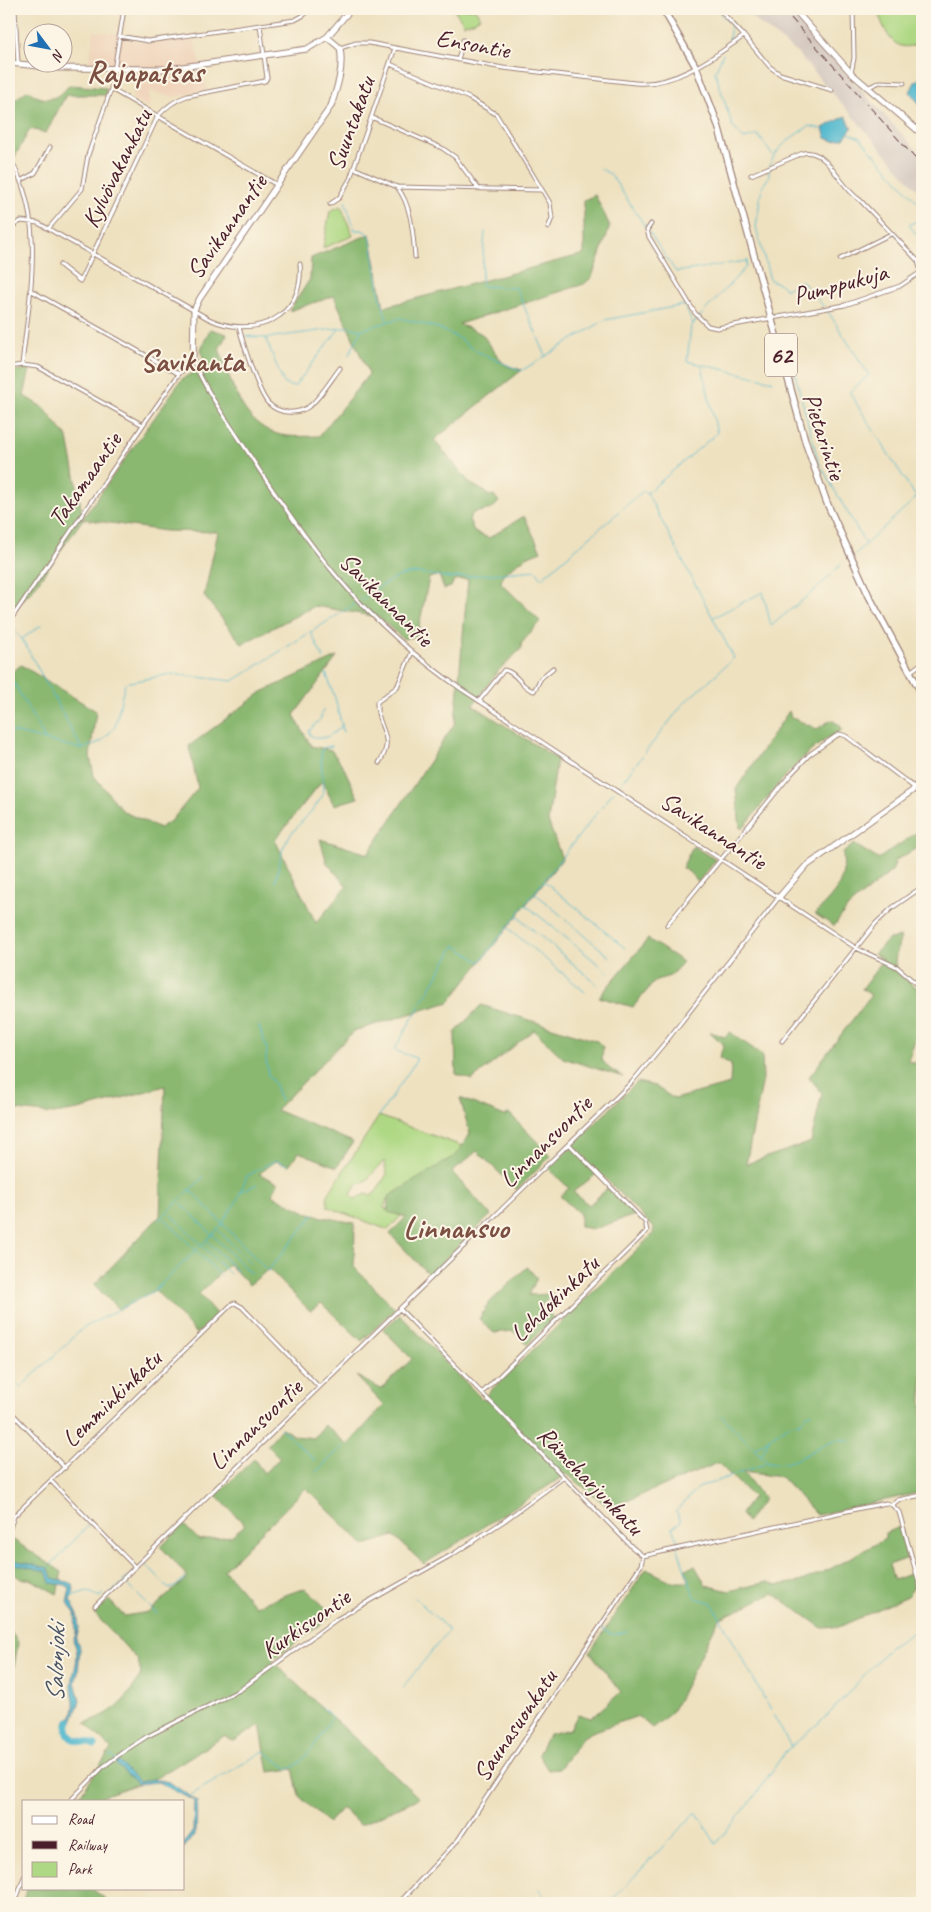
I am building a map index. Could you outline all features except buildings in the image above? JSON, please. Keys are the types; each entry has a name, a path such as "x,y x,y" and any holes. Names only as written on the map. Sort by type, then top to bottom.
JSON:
{"main road":[{"name":"Pietarintie","path":"663,9 696,67 720,131 806,444 827,503 865,588 922,694"}],"street":[{"path":"15,9 18,65"},
{"path":"49,228 82,189 88,154 111,89 123,10 113,9"},
{"path":"119,36 148,41 295,20 304,16 310,9"},
{"path":"9,63 114,69 185,68 306,49 327,37 352,9"},
{"path":"719,9 773,69 785,76 832,90"},
{"path":"794,9 851,72 922,134"},
{"path":"798,14 804,9"},
{"path":"851,72 854,52 853,9"},
{"path":"260,25 264,55"},
{"name":"Ensontie","path":"340,48 363,43 458,60 566,76 644,84 662,82 696,67 744,36"},
{"path":"327,37 340,48"},
{"path":"458,60 463,40"},
{"name":"Savikannantie","path":"340,48 338,80 331,106 200,298 194,310 193,360 210,392 310,545 363,607 412,652 479,701 722,858 856,948 897,967 922,989"},
{"name":"Suuntakatu","path":"330,204 344,191 354,168 395,48"},
{"name":"Kylvövakankatu","path":"60,265 80,281 158,116 165,108 182,98 265,81 268,78 264,55"},
{"path":"390,64 469,98 496,114 552,210 552,218 548,228"},
{"path":"869,87 880,82 904,83"},
{"path":"111,89 277,185"},
{"path":"371,117 442,148 455,157 478,188"},
{"path":"22,180 35,173 50,147"},
{"name":"Pumppukuja","path":"751,175 803,152 816,153 824,158 851,195 860,200 920,264 921,272 911,280 884,293 845,305 772,319"},
{"path":"9,157 22,180 31,221 29,290 22,365"},
{"path":"354,168 396,186 541,190"},
{"path":"396,186 401,192 413,227 415,257"},
{"path":"9,228 21,221 31,221 49,228 218,323 238,327 272,322 281,316 299,288 302,278 300,264"},
{"path":"650,224 647,230 649,237 701,321 708,326 717,328 772,319"},
{"path":"840,259 891,234"},
{"path":"29,290 179,374"},
{"path":"238,327 260,388 267,402 276,409 286,413 298,412 310,405 340,368"},
{"name":"Takamaantie","path":"9,622 143,425 179,374 193,360"},
{"path":"9,367 22,365 38,367 143,425"},
{"path":"379,763 388,747 378,713 378,702 397,687 412,652"},
{"path":"910,672 922,663"},
{"path":"479,701 504,670 509,671 528,689 534,691 541,678 553,668"},
{"path":"667,925 804,761 840,734 916,788"},
{"name":"Linnansuontie","path":"95,1606 632,1082 805,867 916,788 922,778"},
{"path":"782,1041 885,914 922,887"},
{"name":"Lehdokinkatu","path":"482,1393 645,1234 648,1228 645,1222 569,1144"},
{"name":"Lemminkinkatu","path":"9,1531 12,1519 235,1303 319,1387"},
{"name":"Rämeharjunkatu","path":"400,1309 633,1548 643,1556 886,1503 892,1505 898,1500 922,1495"},
{"path":"9,1410 65,1468"},
{"name":"Kurkisuontie","path":"71,1800 103,1767 123,1752 146,1737 240,1690 337,1619 455,1553 504,1521 564,1477"},
{"path":"51,1481 135,1567"},
{"path":"892,1505 899,1512 922,1593"},
{"name":"Saunasuonkatu","path":"399,1903 458,1840 641,1565 643,1556"},
{"path":"15,1903 22,1883"}],"shaded area":[{"path":"741,9 792,9 849,77 922,156 922,195 797,53"},
{"path":"94,31 121,34 121,39 151,43 193,36 207,90 175,97 149,91 149,108 133,99 135,67 89,63"}],"green space":[{"path":"454,9 475,9 480,17 473,22 464,24"},
{"path":"877,9 922,9 922,41 912,46 904,47 897,44 887,33"},
{"path":"69,85 106,88 106,95 66,95 46,133 30,129 14,158 9,151 9,104 28,90 44,99 55,97"},
{"path":"595,195 610,226 592,277 584,284 459,324 482,334 502,362 522,370 434,440 471,484 486,492 488,496 494,495 499,502 492,509 473,513 469,519 474,532 489,538 524,516 541,551 526,557 503,574 501,583 540,621 521,644 522,648 498,671 473,705 557,759 548,821 562,859 449,1002 354,1031 276,1110 353,1142 337,1167 299,1152 289,1165 276,1161 259,1174 278,1183 272,1195 312,1215 355,1223 354,1267 395,1309 362,1341 321,1303 310,1311 269,1269 249,1285 229,1264 199,1294 217,1315 197,1334 155,1290 119,1310 94,1285 160,1216 165,1086 79,1110 53,1114 9,1109 9,669 11,673 21,665 96,711 90,756 94,776 124,812 160,828 172,820 198,788 189,746 262,692 337,657 294,715 311,746 331,750 343,766 358,798 334,805 322,781 275,840 316,923 347,886 327,863 320,839 368,854 455,723 468,579 454,580 451,587 444,589 439,575 429,578 417,636 403,639 378,617 315,606 242,644 204,596 218,532 165,531 83,519 31,592 13,609 9,603 9,371 30,369 24,396 44,408 68,438 83,518 182,379 205,365 201,349 210,329 227,334 219,349 233,387 246,411 254,420 264,428 277,434 319,436 369,374 334,296 289,311 310,279 311,258 370,234 384,307 584,254 584,200"},
{"path":"341,206 353,236 323,248 330,211"},
{"path":"789,711 791,717 817,729 831,720 840,725 842,730 813,749 800,761 743,828 740,828 736,789"},
{"path":"922,829 922,845 896,860 892,871 849,906 834,926 815,914 838,887 843,873 843,853 854,844 878,859"},
{"path":"693,846 716,860 698,882 689,872 682,868"},
{"path":"901,937 896,957 896,970 922,991 922,1032 918,1031 908,1061 922,1064 922,1492 817,1515 781,1477 743,1472 764,1499 747,1522 741,1514 753,1497 718,1463 610,1508 567,1474 424,1564 394,1536 364,1545 306,1488 224,1570 255,1606 305,1588 333,1615 272,1661 419,1798 360,1825 342,1808 328,1823 299,1796 293,1769 269,1772 260,1725 234,1741 224,1736 158,1777 91,1800 77,1800 111,1749 85,1723 104,1715 118,1705 130,1692 141,1674 138,1660 94,1613 109,1600 124,1616 149,1612 188,1577 161,1547 183,1524 199,1540 231,1536 245,1525 216,1495 254,1459 264,1473 280,1458 267,1445 282,1428 295,1436 314,1438 324,1425 348,1445 384,1405 356,1376 381,1389 412,1359 383,1329 400,1315 482,1399 653,1234 654,1228 599,1172 573,1192 589,1205 608,1188 635,1215 594,1229 580,1227 580,1214 560,1196 569,1188 549,1169 637,1082 655,1086 674,1099 730,1084 731,1064 719,1058 724,1045 710,1032 725,1037 730,1032 762,1055 763,1079 746,1164 811,1142 822,1093 809,1077 871,995 862,989 883,960 874,954 889,939"},
{"path":"648,939 683,962 670,976 656,980 633,1007 599,997"},
{"path":"481,1005 597,1041 603,1047 602,1060 610,1069 623,1077 563,1058 534,1030 472,1080 456,1074 455,1033"},
{"path":"460,1098 505,1116 509,1113 551,1156 517,1190 477,1151 452,1172 491,1215 429,1275 390,1234 406,1217 388,1212 388,1197 456,1155 470,1134"},
{"path":"379,1116 462,1146 452,1159 419,1179 426,1192 408,1184 404,1190 387,1199 384,1208 401,1216 388,1230 328,1207 327,1196","holes":["384,1161 387,1174 376,1192 371,1195 365,1194 355,1199 351,1195 355,1186 366,1181"]},
{"path":"527,1267 537,1278 529,1295 553,1294 541,1306 554,1318 527,1345 513,1331 494,1333 479,1319 488,1304"},
{"path":"899,1527 908,1558 889,1565 894,1580 912,1573 915,1585 908,1596 839,1627 822,1628 773,1593 719,1619 672,1712 652,1728 638,1716 592,1732 583,1737 559,1769 548,1770 538,1754 549,1734 570,1729 578,1714 591,1718 621,1692 590,1652 646,1569 673,1582 689,1582 685,1569 695,1566 706,1585 729,1591 767,1582 778,1585 799,1582 830,1569 885,1539 885,1533"},
{"path":"9,1537 62,1572 57,1594 30,1579 21,1579 9,1570"},
{"path":"9,1628 18,1643 9,1697"},
{"path":"27,1890 94,1890 111,1903 21,1903"}],"water":[{"path":"922,78 922,107 910,92 915,82"},
{"path":"846,116 852,128 844,138 834,141 826,138 823,128"},
{"path":"9,1559 48,1568 53,1578 70,1583 73,1586 73,1594 70,1600 77,1613 79,1628 76,1640 80,1648 78,1673 75,1682 80,1701 69,1729 65,1723 72,1716 74,1703 72,1685 77,1657 76,1646 73,1641 76,1634 75,1613 67,1603 70,1588 66,1585 50,1583 46,1571 11,1563"},
{"path":"119,1762 139,1782 153,1779 169,1782 197,1801 196,1832 185,1847 185,1842 193,1831 194,1801 158,1782 138,1784 116,1763"}],"waterway":[{"path":"716,9 731,25 729,40"},
{"path":"723,54 715,72 733,127 744,139 758,135 773,156"},
{"path":"770,165 781,147 798,133 810,126 821,129"},
{"path":"849,133 860,138 922,207"},
{"path":"600,168 611,175 647,229"},
{"path":"769,169 769,177 762,187 756,227 770,280 786,289 802,281 824,307"},
{"path":"345,201 355,230 362,230 370,235 380,296 387,320"},
{"path":"922,218 909,225 922,242"},
{"path":"485,232 481,283 483,286 516,288 546,356"},
{"path":"649,232 676,272 746,261"},
{"path":"747,260 746,267 691,326 687,361 773,381"},
{"path":"245,336 267,338 348,327 361,330 400,318 438,328 460,339 474,350 521,371 605,320 684,305 693,324"},
{"path":"827,310 869,375 850,392 851,395 916,497 922,494"},
{"path":"266,339 284,384 294,387 339,329"},
{"path":"349,355 361,331"},
{"path":"647,493 717,433 702,366"},
{"path":"794,370 818,461 865,543"},
{"path":"427,574 450,578 536,570 542,578 643,491 647,493 734,658 684,703 618,787"},
{"path":"854,555 916,498"},
{"path":"714,617 763,592 771,626 817,588 841,564"},
{"path":"361,600 391,580 407,574 425,574"},
{"path":"9,731 82,749 102,741 115,727 125,683 171,674 233,681 355,604"},
{"path":"22,639 41,625"},
{"path":"9,626 22,639 82,749"},
{"path":"311,633 324,659"},
{"path":"326,673 336,701 343,732"},
{"path":"9,674 45,739"},
{"path":"323,710 321,718 309,731 310,735 324,738 343,725"},
{"path":"275,882 283,848 290,835 323,795 321,754 323,748 332,746"},
{"path":"379,1116 416,1061 416,1058 394,1050 455,945 480,962 614,791"},
{"path":"544,881 625,948"},
{"path":"535,893 610,957"},
{"path":"526,905 608,972"},
{"path":"517,916 598,985"},
{"path":"508,928 585,992"},
{"path":"259,1026 267,1049 268,1075 274,1083 281,1101"},
{"path":"222,1223 237,1201 247,1176 276,1160 288,1165"},
{"path":"159,1220 203,1177"},
{"path":"242,1191 257,1184"},
{"path":"190,1190 268,1271 315,1213"},
{"path":"182,1204 250,1273"},
{"path":"171,1214 230,1274"},
{"path":"165,1219 221,1276"},
{"path":"9,1376 21,1387 83,1328 154,1291 223,1224"},
{"path":"218,1230 258,1271"},
{"path":"207,1241 237,1271"},
{"path":"754,1449 788,1425 800,1422 811,1412"},
{"path":"721,1415 767,1462"},
{"path":"280,1428 316,1461"},
{"path":"761,1456 769,1439"},
{"path":"791,1747 712,1603 696,1598 672,1528 681,1521 676,1511 698,1488 767,1463 780,1464 792,1461 832,1441 842,1439 852,1442"},
{"path":"316,1472 342,1447"},
{"path":"48,1568 89,1525"},
{"path":"107,1597 144,1563 169,1589 175,1587 186,1577"},
{"path":"124,1581 157,1614"},
{"path":"72,1596 87,1591 100,1597 104,1594"},
{"path":"402,1688 449,1630 415,1598"},
{"path":"609,1903 695,1813 697,1813 716,1844 752,1800 785,1752 829,1714 890,1647 922,1627"},
{"path":"601,1628 612,1635 628,1631"},
{"path":"191,1795 264,1751 288,1769 295,1766 313,1747 332,1717 321,1706"},
{"name":"Salonjoki","path":"69,1721 67,1728 68,1734 71,1737 95,1745"},
{"name":"Salonjoki","path":"69,1729 76,1739 88,1740"},
{"name":"Salonjoki","path":"110,1755 117,1762"},
{"path":"539,1889 549,1903"}],"railway":[{"path":"783,9 922,166"}],"district":[{"name":"Rajapatsas","path":"145,72"},
{"name":"Savikanta","path":"192,361"},
{"name":"Linnansuo","path":"456,1228"}]}
